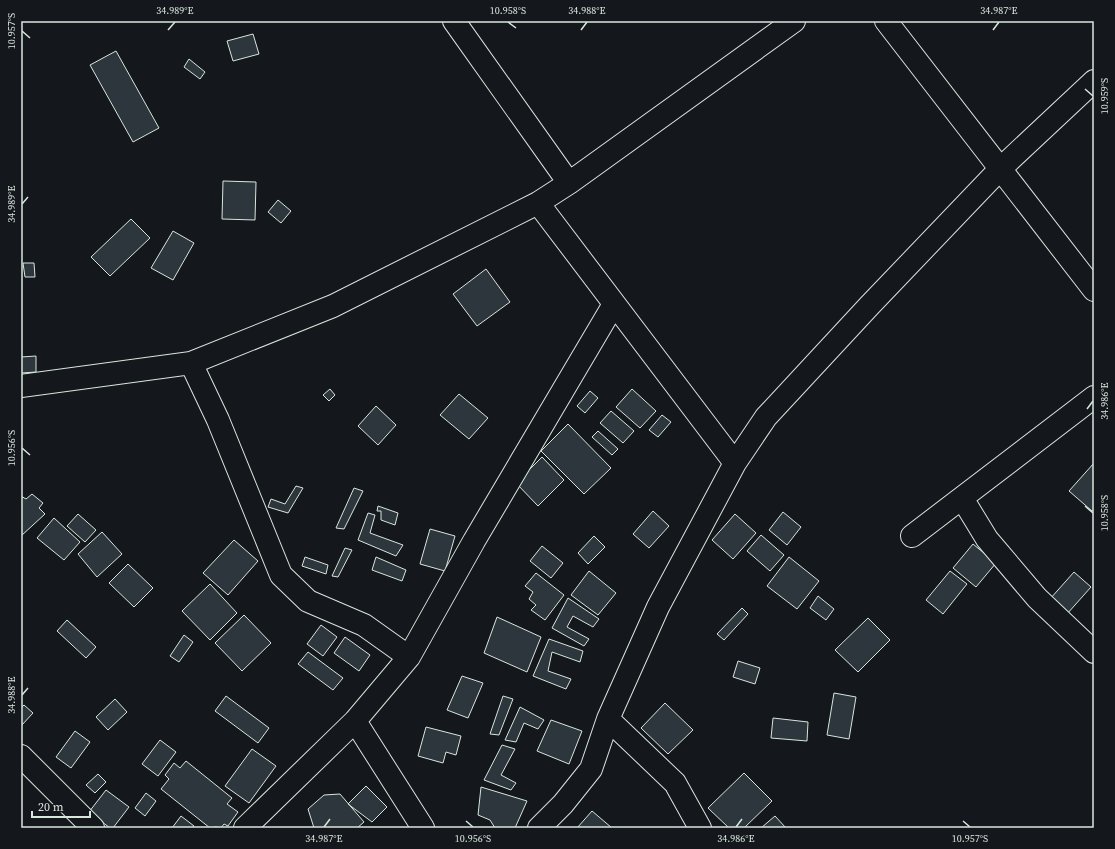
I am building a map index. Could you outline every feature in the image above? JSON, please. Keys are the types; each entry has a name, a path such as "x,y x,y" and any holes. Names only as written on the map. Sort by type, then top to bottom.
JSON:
{"street":[{"path":"454,21 569,183"},
{"path":"21,386 191,363 333,306 538,203 569,183 794,21"},
{"path":"886,21 1094,290"},
{"path":"539,828 563,804 591,769 608,719 658,607 735,463 766,417 869,306 1000,169 1094,81"},
{"path":"538,203 735,463"},
{"path":"245,828 355,721 408,658 474,541 614,304"},
{"path":"191,363 218,420 282,575 308,601 364,625 408,658"},
{"path":"912,536 1094,397"},
{"path":"962,498 987,539 1037,598 1094,652"},
{"path":"608,719 675,783 700,828"},
{"path":"355,721 423,828"},
{"path":"21,756 93,828"}],"building":[{"path":"253,34 259,54 233,61 227,41"},
{"path":"116,51 159,128 133,142 90,65"},
{"path":"189,59 205,72 200,79 184,67"},
{"path":"223,181 256,182 255,220 222,219"},
{"path":"278,200 291,211 281,223 268,212"},
{"path":"131,219 150,238 110,276 91,257"},
{"path":"173,231 194,243 173,280 151,268"},
{"path":"23,263 34,263 35,277 25,277"},
{"path":"486,269 510,302 477,326 453,294"},
{"path":"36,356 36,372 21,373 21,357"},
{"path":"330,389 335,395 329,401 323,395"},
{"path":"632,389 656,411 640,428 616,407"},
{"path":"590,391 598,398 585,413 577,406"},
{"path":"459,394 488,418 469,439 440,415"},
{"path":"376,406 396,425 378,445 358,426"},
{"path":"611,411 634,431 623,443 600,423"},
{"path":"662,415 671,422 658,437 649,430"},
{"path":"568,424 611,468 584,494 541,451"},
{"path":"598,431 618,449 612,455 592,437"},
{"path":"542,457 564,480 538,506 516,483"},
{"path":"1094,463 1094,510 1092,511 1069,491"},
{"path":"296,486 303,488 288,513 268,507 271,499 285,504"},
{"path":"354,488 363,491 344,529 336,528"},
{"path":"32,494 43,503 39,508 45,514 21,536 21,496 26,499"},
{"path":"378,506 398,513 395,525 381,520 381,511 377,511"},
{"path":"653,511 669,526 649,548 633,534"},
{"path":"783,512 801,527 787,545 769,530"},
{"path":"368,513 375,515 370,533 403,545 396,556 358,540"},
{"path":"78,514 96,530 85,542 67,526"},
{"path":"735,514 756,533 733,559 712,540"},
{"path":"54,518 80,542 64,560 37,538"},
{"path":"430,529 455,536 445,571 420,564"},
{"path":"102,532 122,554 97,577 78,554"},
{"path":"761,535 784,555 770,571 747,551"},
{"path":"594,536 605,547 588,564 578,553"},
{"path":"234,540 258,561 228,595 203,573"},
{"path":"973,544 996,563 976,587 953,568"},
{"path":"542,546 563,563 551,578 530,561"},
{"path":"345,548 352,550 338,577 332,576"},
{"path":"305,557 328,565 326,574 302,566"},
{"path":"376,557 406,570 402,581 372,570"},
{"path":"789,557 819,581 797,609 767,586"},
{"path":"128,564 153,588 134,607 109,583"},
{"path":"589,571 616,593 598,615 571,595"},
{"path":"950,571 967,584 943,614 926,600"},
{"path":"1074,572 1091,587 1067,614 1050,599"},
{"path":"536,573 564,595 545,620 531,610 536,605 529,599 533,592 525,586"},
{"path":"210,584 237,613 210,640 182,611"},
{"path":"818,596 834,609 826,620 810,608"},
{"path":"568,598 599,619 593,627 573,616 567,627 589,639 584,646 552,628"},
{"path":"742,608 748,614 724,640 717,634"},
{"path":"244,615 271,643 242,671 215,643"},
{"path":"497,617 541,637 527,672 484,653"},
{"path":"868,618 890,640 858,672 835,650"},
{"path":"67,620 96,647 86,658 57,631"},
{"path":"321,625 337,637 323,656 307,644"},
{"path":"184,635 193,642 179,662 170,656"},
{"path":"345,637 370,655 359,671 334,653"},
{"path":"549,639 583,651 580,662 552,652 548,671 571,679 566,689 533,676"},
{"path":"308,652 343,678 333,690 298,664"},
{"path":"738,661 760,668 755,684 733,677"},
{"path":"462,676 483,683 468,718 447,710"},
{"path":"834,693 856,697 849,739 827,735"},
{"path":"226,696 269,728 258,743 215,711"},
{"path":"503,696 513,699 499,735 490,734"},
{"path":"115,699 127,712 108,730 96,717"},
{"path":"665,703 693,730 668,754 641,728"},
{"path":"24,705 33,713 21,726 21,708"},
{"path":"520,707 544,720 538,729 524,723 516,742 505,740"},
{"path":"773,718 808,722 807,741 771,738"},
{"path":"551,720 582,731 569,764 537,751"},
{"path":"426,727 461,736 456,755 446,752 443,763 418,756"},
{"path":"75,731 90,742 71,768 56,757"},
{"path":"160,740 176,752 158,776 142,764"},
{"path":"502,745 515,749 501,775 516,783 511,790 484,780"},
{"path":"252,749 276,766 249,803 225,786"},
{"path":"186,761 232,798 227,804 238,812 228,826 224,824 221,828 210,828 161,789 169,779 165,775 174,763 180,768"},
{"path":"744,773 772,801 744,828 729,828 708,808"},
{"path":"98,774 106,782 95,793 86,785"},
{"path":"366,786 387,807 372,822 348,804"},
{"path":"481,787 527,801 515,828 495,828 490,820 478,815"},
{"path":"106,790 129,807 113,828 110,828 89,812"},
{"path":"146,793 156,801 145,816 135,808"},
{"path":"340,794 364,822 357,828 314,828 308,809 324,795"},
{"path":"592,811 612,828 577,828"},
{"path":"181,816 194,826 192,828 172,828"},
{"path":"775,816 786,828 761,828"}]}
